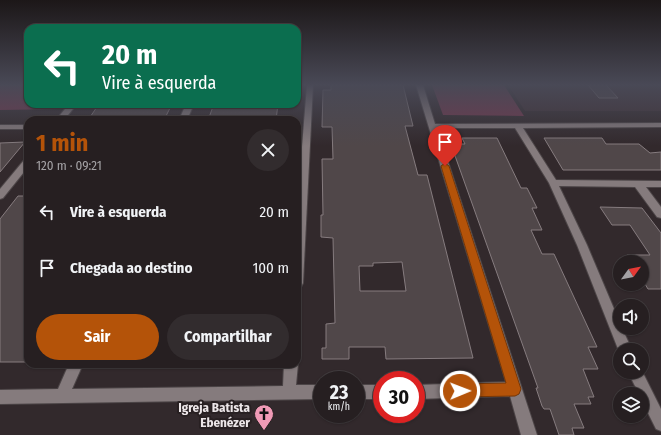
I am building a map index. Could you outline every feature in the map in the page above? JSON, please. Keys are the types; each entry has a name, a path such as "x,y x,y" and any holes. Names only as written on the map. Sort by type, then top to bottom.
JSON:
{"street":[{"path":"301,222 309,105"},
{"path":"426,105 529,435"},
{"path":"63,116 70,108"},
{"path":"517,125 553,183 582,245 623,343"},
{"path":"433,126 661,125"},
{"path":"2,128 24,127"},
{"path":"0,196 24,166"},
{"path":"553,183 661,184"},
{"path":"638,184 661,214"},
{"path":"62,396 74,368"},
{"path":"289,392 291,368"},
{"path":"638,379 661,424"},
{"path":"425,392 515,389"},
{"path":"0,397 313,392"}],"shaded area":[{"path":"0,105 24,105 24,108 63,108 62,109 0,110"},
{"path":"439,105 517,105 524,116 443,115"},
{"path":"521,105 661,105 661,111 525,111"}],"building":[{"path":"323,105 408,105 413,126 405,126 418,175 427,175 473,358 386,359 385,347 349,347 349,359 322,359 322,348 326,348 326,324 335,323 333,238 321,237 321,215 323,215 322,159 333,159 332,127 322,127","holes":["402,262 406,291 360,291 359,266 373,266 373,263"]},
{"path":"96,108 170,108 166,116 91,116"},
{"path":"212,108 278,108 276,116 210,116"},
{"path":"462,138 497,138 521,188 527,188 537,208 532,208 542,230 531,230 542,254 554,254 597,347 588,347 598,369 583,369 594,397 588,397 591,404 574,404 584,428 572,428 574,435 559,435 550,409 544,409 542,406 536,388 538,388 454,153 457,153 454,144 465,144"},
{"path":"544,138 602,138 606,144 639,144 650,153 661,152 661,170 563,170"},
{"path":"24,142 0,172 0,143"},
{"path":"18,196 24,196 24,362 0,362 0,219"},
{"path":"600,207 642,208 661,233 661,289 649,289 650,255 630,225 612,225"}],"place":[{"name":"Igreja Batista Ebenézer","path":"264,431"}],"route":[{"path":"445,166 515,389 460,391"}]}
